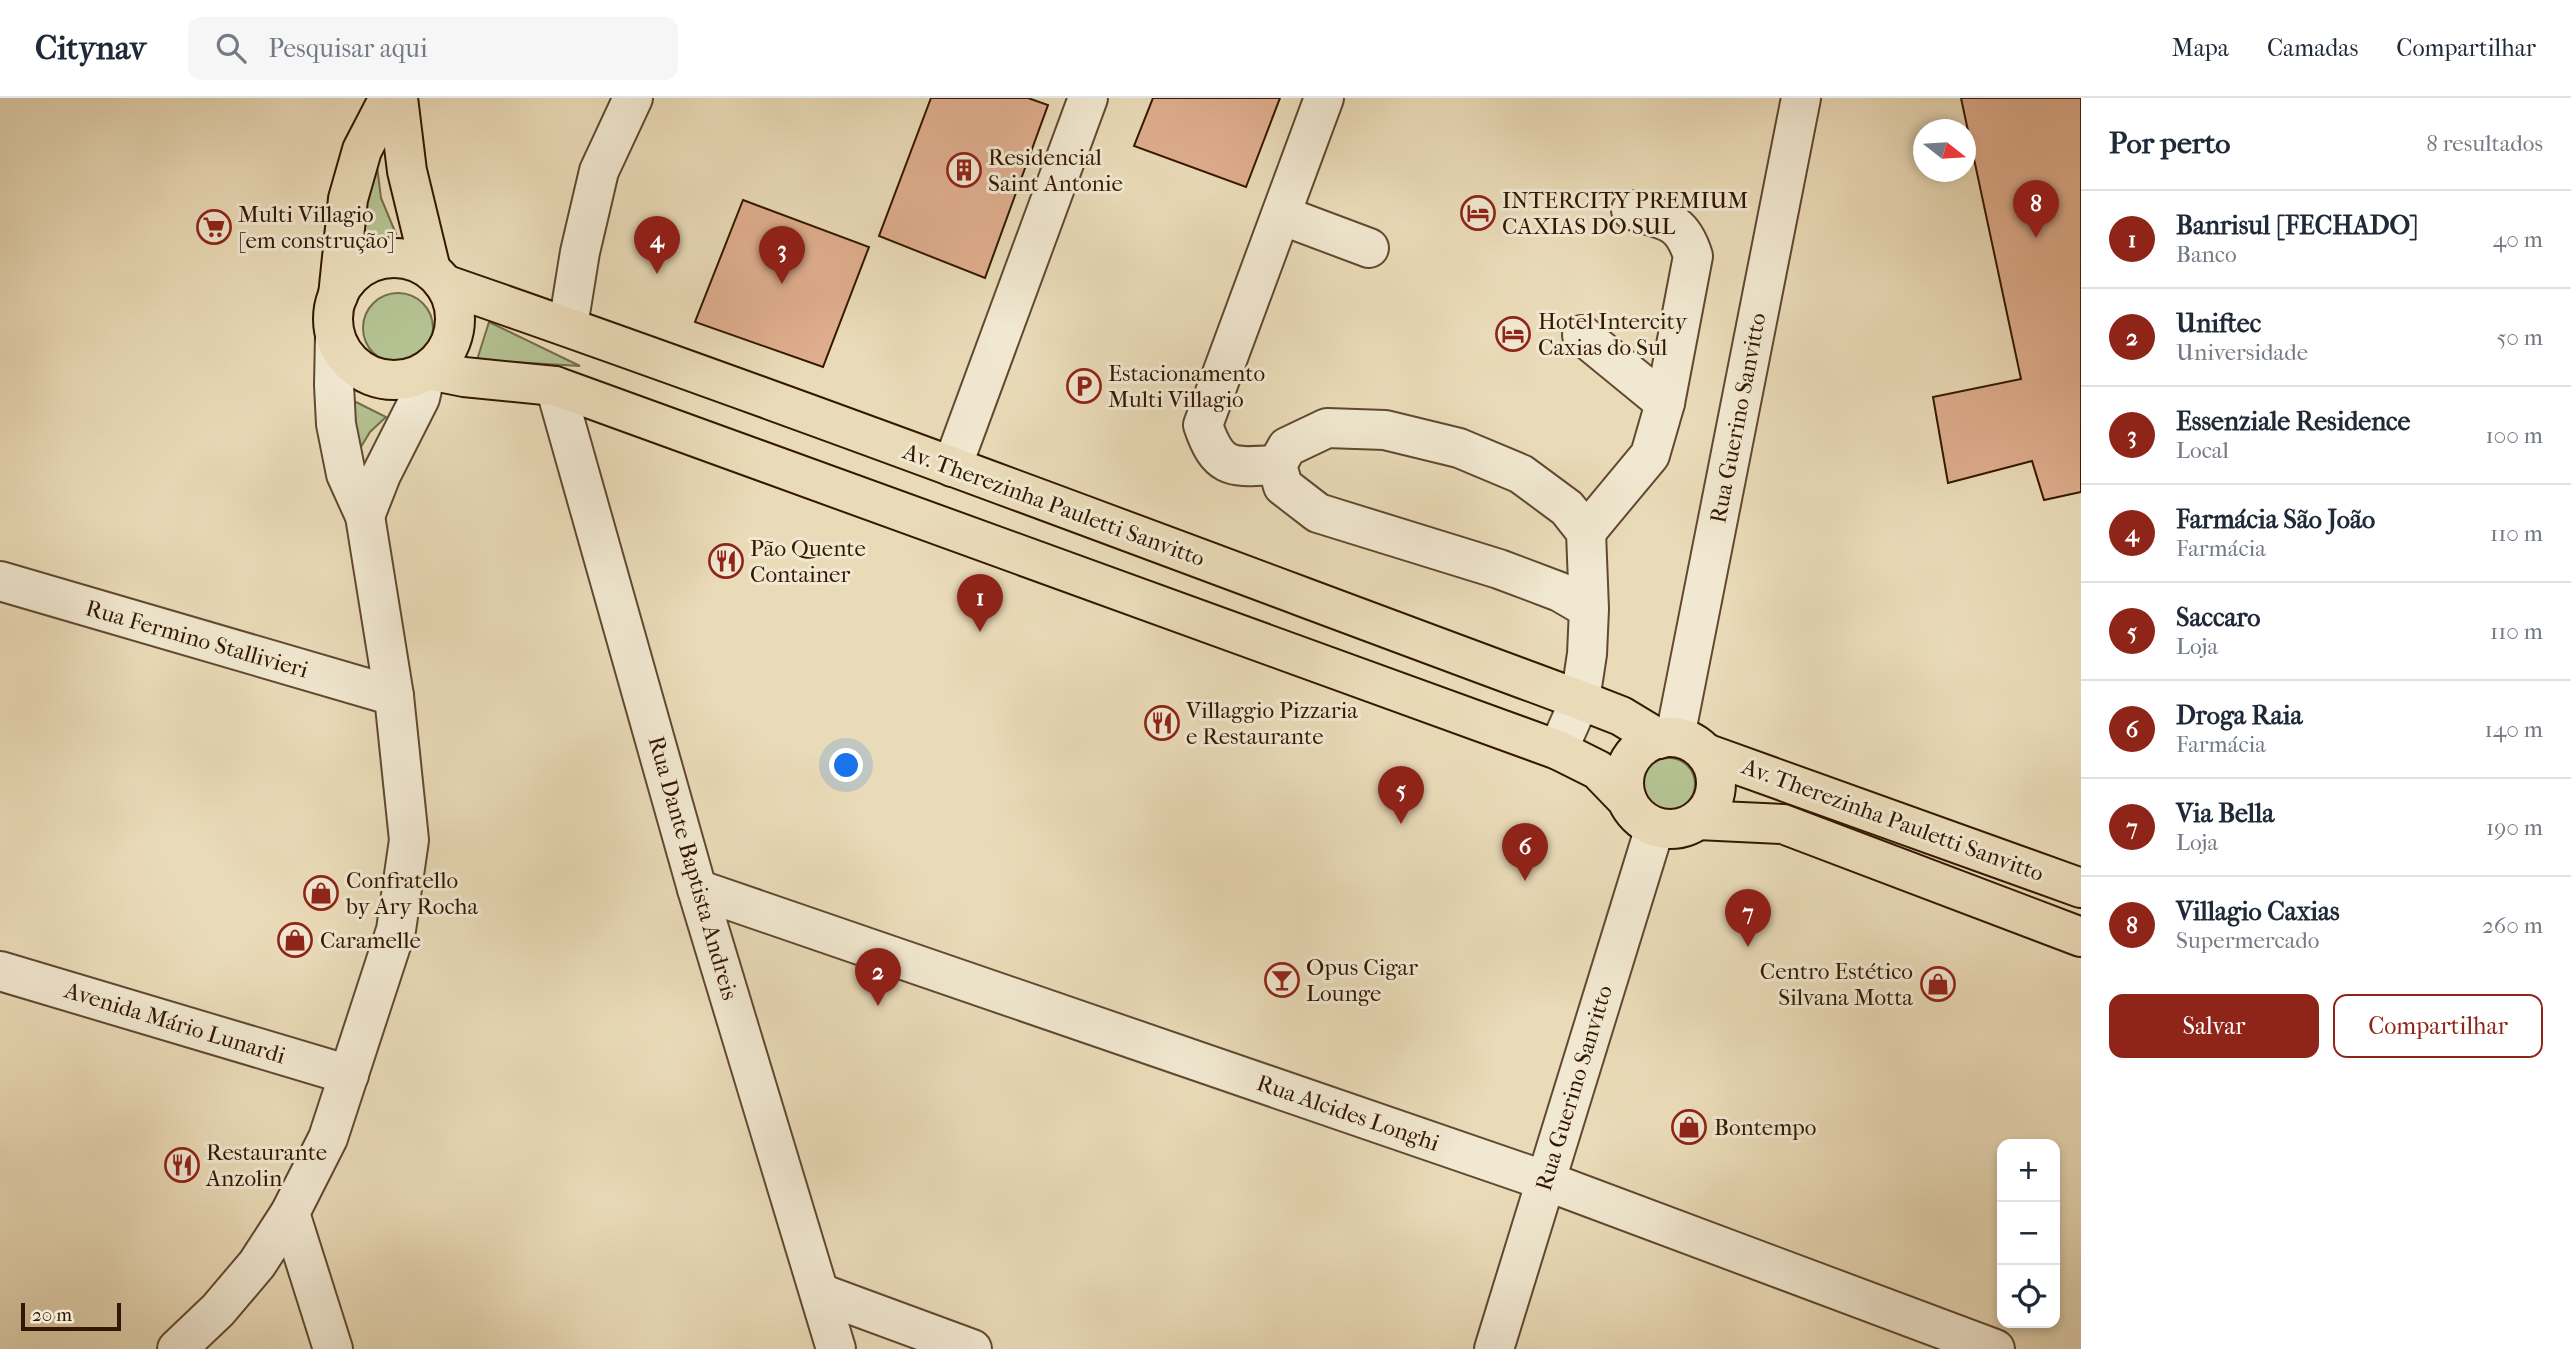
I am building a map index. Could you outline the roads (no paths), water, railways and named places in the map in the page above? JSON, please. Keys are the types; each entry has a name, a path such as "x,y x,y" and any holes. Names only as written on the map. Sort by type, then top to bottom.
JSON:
{"main road":[{"path":"388,98 362,150 348,199 338,296 333,315 335,336 345,356 362,371 382,380 405,380 428,371 443,356 452,339 456,320 453,301 438,277 407,171 398,98"},
{"path":"338,296 347,280 361,268 378,260 396,258 415,261 438,277"},
{"name":"Av. Therezinha Pauletti Sanvitto","path":"438,277 1580,700 1680,743 2081,888"},
{"path":"428,371 555,386 1558,750 1598,770 1628,800"},
{"path":"844,490 862,433"},
{"path":"1159,605 1180,551"},
{"path":"1680,743 1713,766 1716,780 1714,795 1708,809 1698,820 1685,827 1656,827 1634,812 1624,785 1626,769 1644,745 1680,743"},
{"name":"Av. Therezinha Pauletti Sanvitto","path":"1698,820 1783,824 2081,937"}],"street":[{"path":"568,326 580,252 599,171 633,98"},
{"path":"952,467 1088,98"},
{"path":"1277,465 1235,467 1212,450 1203,425 1324,98"},
{"name":"Rua Guerino Sanvitto","path":"1680,743 1801,98"},
{"path":"1586,532 1650,455 1665,403 1693,256 1688,240 1678,225 1631,210"},
{"path":"1281,215 1369,248"},
{"path":"1583,335 1665,403"},
{"path":"177,1349 218,1310 257,1264 290,1213 328,1138 397,930 409,840 394,696 365,516 346,474 337,424 334,385 335,336"},
{"path":"365,516 381,475 420,398 428,371"},
{"name":"Rua Dante Baptista Andreis","path":"555,386 698,889 836,1349"},
{"path":"1558,750 1580,700 1587,654 1589,610 1586,532 1567,508 1521,474 1460,448 1385,429 1327,429 1287,447 1277,465 1283,486 1318,513 1499,569 1560,593 1589,610"},
{"name":"Rua Fermino Stallivieri","path":"0,581 394,696"},
{"name":"Rua Guerino Sanvitto","path":"1493,1349 1656,827"},
{"name":"Rua Alcides Longhi","path":"698,889 1546,1181 1995,1349"},
{"name":"Avenida Mário Lunardi","path":"0,971 349,1075"},
{"path":"290,1213 333,1349"},
{"path":"820,1293 972,1349"}],"place":[{"name":"Residencial Saint Antonie","path":"964,170"},
{"name":"INTERCITY PREMIUM CAXIAS DO SUL","path":"1478,213"},
{"name":"Multi Villagio [em construção]","path":"214,227"},
{"name":"Villagio Caxias","path":"2036,238"},
{"name":"Farmácia São João","path":"657,274"},
{"name":"Essenziale Residence","path":"782,284"},
{"name":"Hotel Intercity Caxias do Sul","path":"1513,334"},
{"name":"Estacionamento Multi Villagio","path":"1084,386"},
{"name":"Pão Quente Container","path":"726,561"},
{"name":"Banrisul [FECHADO]","path":"980,632"},
{"name":"Villaggio Pizzaria e Restaurante","path":"1162,723"},
{"name":"Saccaro","path":"1401,824"},
{"name":"Droga Raia","path":"1525,881"},
{"name":"Confratello by Ary Rocha","path":"321,893"},
{"name":"Caramelle","path":"295,940"},
{"name":"Via Bella","path":"1748,947"},
{"name":"Opus Cigar Lounge","path":"1282,980"},
{"name":"Centro Estético Silvana Motta","path":"1938,984"},
{"name":"Uniftec","path":"878,1006"},
{"name":"Bontempo","path":"1689,1127"},
{"name":"Restaurante Anzolin","path":"182,1165"}]}
